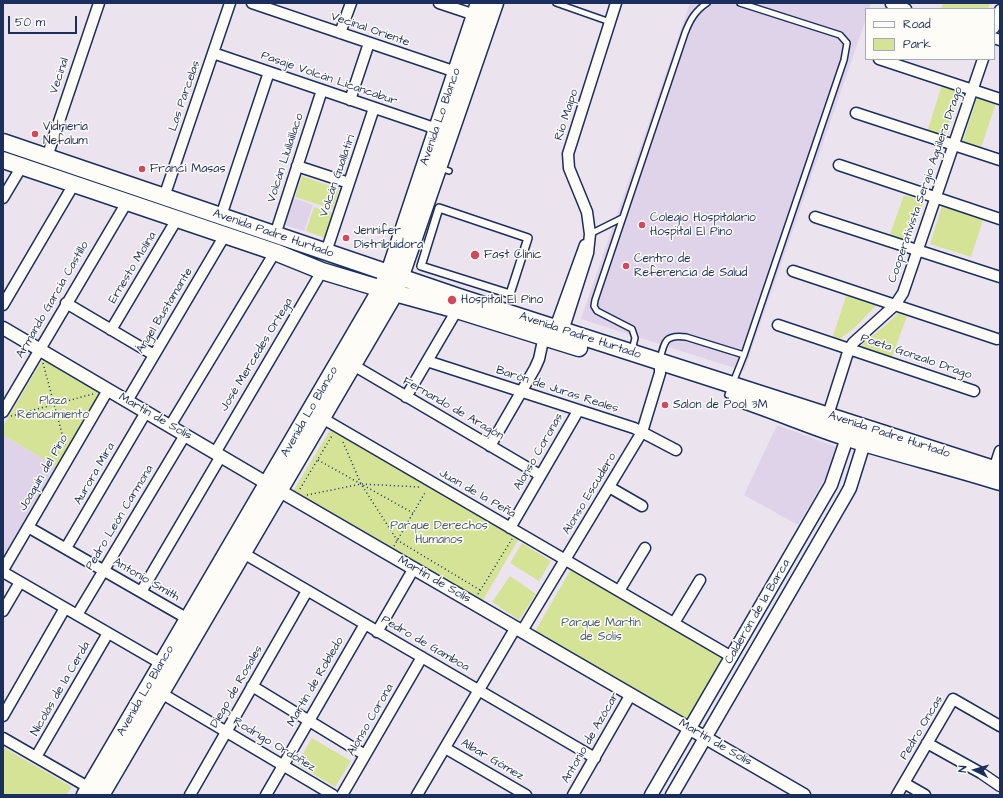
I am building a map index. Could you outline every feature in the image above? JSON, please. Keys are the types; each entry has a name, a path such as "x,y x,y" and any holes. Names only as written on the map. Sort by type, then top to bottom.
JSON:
{"main road":[{"name":"Avenida Lo Blanco","path":"96,794 161,693 168,668 188,619 274,487 322,418 353,365 444,169 495,3"},
{"name":"Avenida Lo Blanco","path":"395,275 437,129 477,9"},
{"name":"Avenida Padre Hurtado","path":"3,142 459,297 554,332 730,390 828,416 863,432 998,474"},
{"name":"Avenida Padre Hurtado","path":"3,160 275,252 322,271 457,310 554,332 632,353 660,367"},
{"name":"Avenida Lo Blanco","path":"96,794 168,668 243,554 274,487 388,291"},
{"name":"Avenida Padre Hurtado","path":"730,390 847,438 863,432"}],"street":[{"name":"Vecinal","path":"47,157 99,3"},
{"name":"Las Parcelas","path":"164,197 230,3"},
{"name":"Vecinal Oriente","path":"252,3 456,72"},
{"path":"340,34 351,3"},
{"path":"439,3 477,9"},
{"name":"Río Maipo","path":"490,446 554,332 588,253 590,234 587,212 569,168 568,154 616,3"},
{"path":"892,4 903,8"},
{"path":"995,25 1000,10"},
{"path":"350,100 369,43"},
{"name":"Pasaje Volcán Licancabur","path":"213,53 437,129"},
{"path":"882,60 1000,99"},
{"name":"Cooperativista Sergio Aguilera Drago","path":"828,416 849,348 895,305 903,293 983,60"},
{"path":"221,216 269,72"},
{"name":"Volcán Llullaillaco","path":"275,235 322,90"},
{"name":"Volcán Guallatiri","path":"326,252 374,108"},
{"path":"856,113 1000,160"},
{"path":"3,198 22,166"},
{"path":"297,166 349,183"},
{"path":"839,166 1000,219"},
{"path":"3,305 74,184"},
{"name":"Armando García Castillo","path":"7,414 39,350 126,202"},
{"path":"439,208 528,238 510,294 421,266 439,208"},
{"path":"815,217 1000,277"},
{"name":"Ernesto Molina","path":"111,330 177,219"},
{"name":"Ángel Bustamante","path":"127,401 224,235"},
{"path":"170,426 275,252"},
{"name":"José Mercedes Ortega","path":"141,592 322,271"},
{"path":"793,271 997,339"},
{"path":"66,303 154,355"},
{"path":"406,397 457,310"},
{"name":"Poeta Gonzalo Drago","path":"778,325 974,391"},
{"name":"Martín de Solís","path":"3,328 804,795"},
{"name":"Barón de Juras Reales","path":"427,362 634,428 676,450"},
{"name":"Fernando de Aragón","path":"353,365 540,475"},
{"name":"Alonso Escudero","path":"418,795 478,690 565,560 642,432 660,367"},
{"name":"Joaquín del Pino","path":"3,571 108,390"},
{"name":"Alonso Coronas","path":"513,530 540,475 578,410"},
{"name":"Aurora Mira","path":"66,548 146,412"},
{"name":"Juan de la Peña","path":"322,418 430,484 513,530 732,657"},
{"name":"Calderón de la Barca","path":"672,795 850,488 863,432"},
{"name":"Pedro León Carmona","path":"77,615 185,435"},
{"name":"Calderón de la Barca","path":"651,795 824,497 833,478 847,438"},
{"path":"998,474 1000,451"},
{"path":"609,488 642,506"},
{"path":"824,497 832,506 841,504"},
{"name":"Antonio Smith","path":"28,526 188,619"},
{"path":"619,591 645,548"},
{"name":"Pedro de Gamboa","path":"243,554 595,758"},
{"path":"377,632 414,568"},
{"path":"3,571 168,668"},
{"path":"674,623 700,580"},
{"path":"3,611 20,582"},
{"name":"Diego de Rosales","path":"190,795 307,591"},
{"path":"3,716 65,608"},
{"name":"Martín de Robledo","path":"266,795 365,624"},
{"name":"Nicolás de la Cerda","path":"36,757 108,633"},
{"name":"Alonso Corona","path":"342,795 422,658"},
{"path":"252,686 365,755"},
{"name":"Rodrigo Ordóñez","path":"161,693 333,795"},
{"name":"Antonio de Azócar","path":"573,795 631,694"},
{"name":"Pedro Oncas","path":"897,795 953,699 1000,726"},
{"path":"3,738 96,794"},
{"path":"928,743 985,775 1000,786"},
{"name":"Albar Gómez","path":"445,748 526,795"},
{"path":"904,783 925,795"}],"lane":[{"path":"556,3 610,22"},
{"path":"632,353 635,338 632,329 597,311 594,306 595,300 684,32 692,17 700,7 707,3"},
{"path":"730,390 744,355 844,60 847,43 840,35 740,3"},
{"path":"590,234 622,218"},
{"path":"660,367 664,344 671,337 678,336 686,337 744,355"}],"path":[{"path":"39,350 68,458"},
{"path":"7,414 108,390"},
{"path":"299,491 337,428"},
{"path":"337,428 361,484 397,540 480,590"},
{"path":"318,460 413,513"},
{"path":"302,495 361,484 430,484"},
{"path":"389,554 430,484"},
{"path":"473,603 513,530"}],"shaded area":[{"path":"690,3 871,3 869,8 865,8 865,22 744,371 581,319"},
{"path":"291,197 313,205 304,231 282,224"},
{"path":"777,425 837,447 826,477 798,525 744,495"},
{"path":"3,435 57,467 3,559"}],"green space":[{"path":"943,3 990,3 988,8 941,8"},
{"path":"942,85 961,91 945,138 927,132"},
{"path":"977,97 996,103 981,148 963,141"},
{"path":"302,176 339,189 333,209 295,197"},
{"path":"904,195 924,201 909,244 889,237"},
{"path":"942,206 983,220 971,257 930,244"},
{"path":"314,207 333,213 325,238 306,231"},
{"path":"846,296 877,305 847,334 837,340 832,339"},
{"path":"898,313 907,316 892,357 859,348 889,323"},
{"name":"Plaza Renacimiento","path":"44,357 102,391 57,467 3,435 3,426"},
{"name":"Parque Derechos Humanos","path":"332,427 520,537 482,602 293,491"},
{"path":"522,543 551,561 539,581 510,563"},
{"name":"Parque Martín de Solís","path":"571,569 724,657 688,721 533,635"},
{"path":"510,576 536,594 519,620 492,602"},
{"path":"312,738 351,761 335,787 297,764"},
{"path":"3,747 72,787 66,795 3,795"}],"place":[{"name":"Vidriería Nefalum","path":"35,134"},
{"name":"Franci Masas","path":"142,169"},
{"name":"Colegio Hospitalario Hospital El Pino","path":"642,225"},
{"name":"Jennifer Distribuidora","path":"346,238"},
{"name":"Fast Clinic","path":"475,255"},
{"name":"Centro de Referencia de Salud","path":"626,266"},
{"name":"Hospital El Pino","path":"452,300"},
{"name":"Salon de Pool 3M","path":"665,405"}]}
